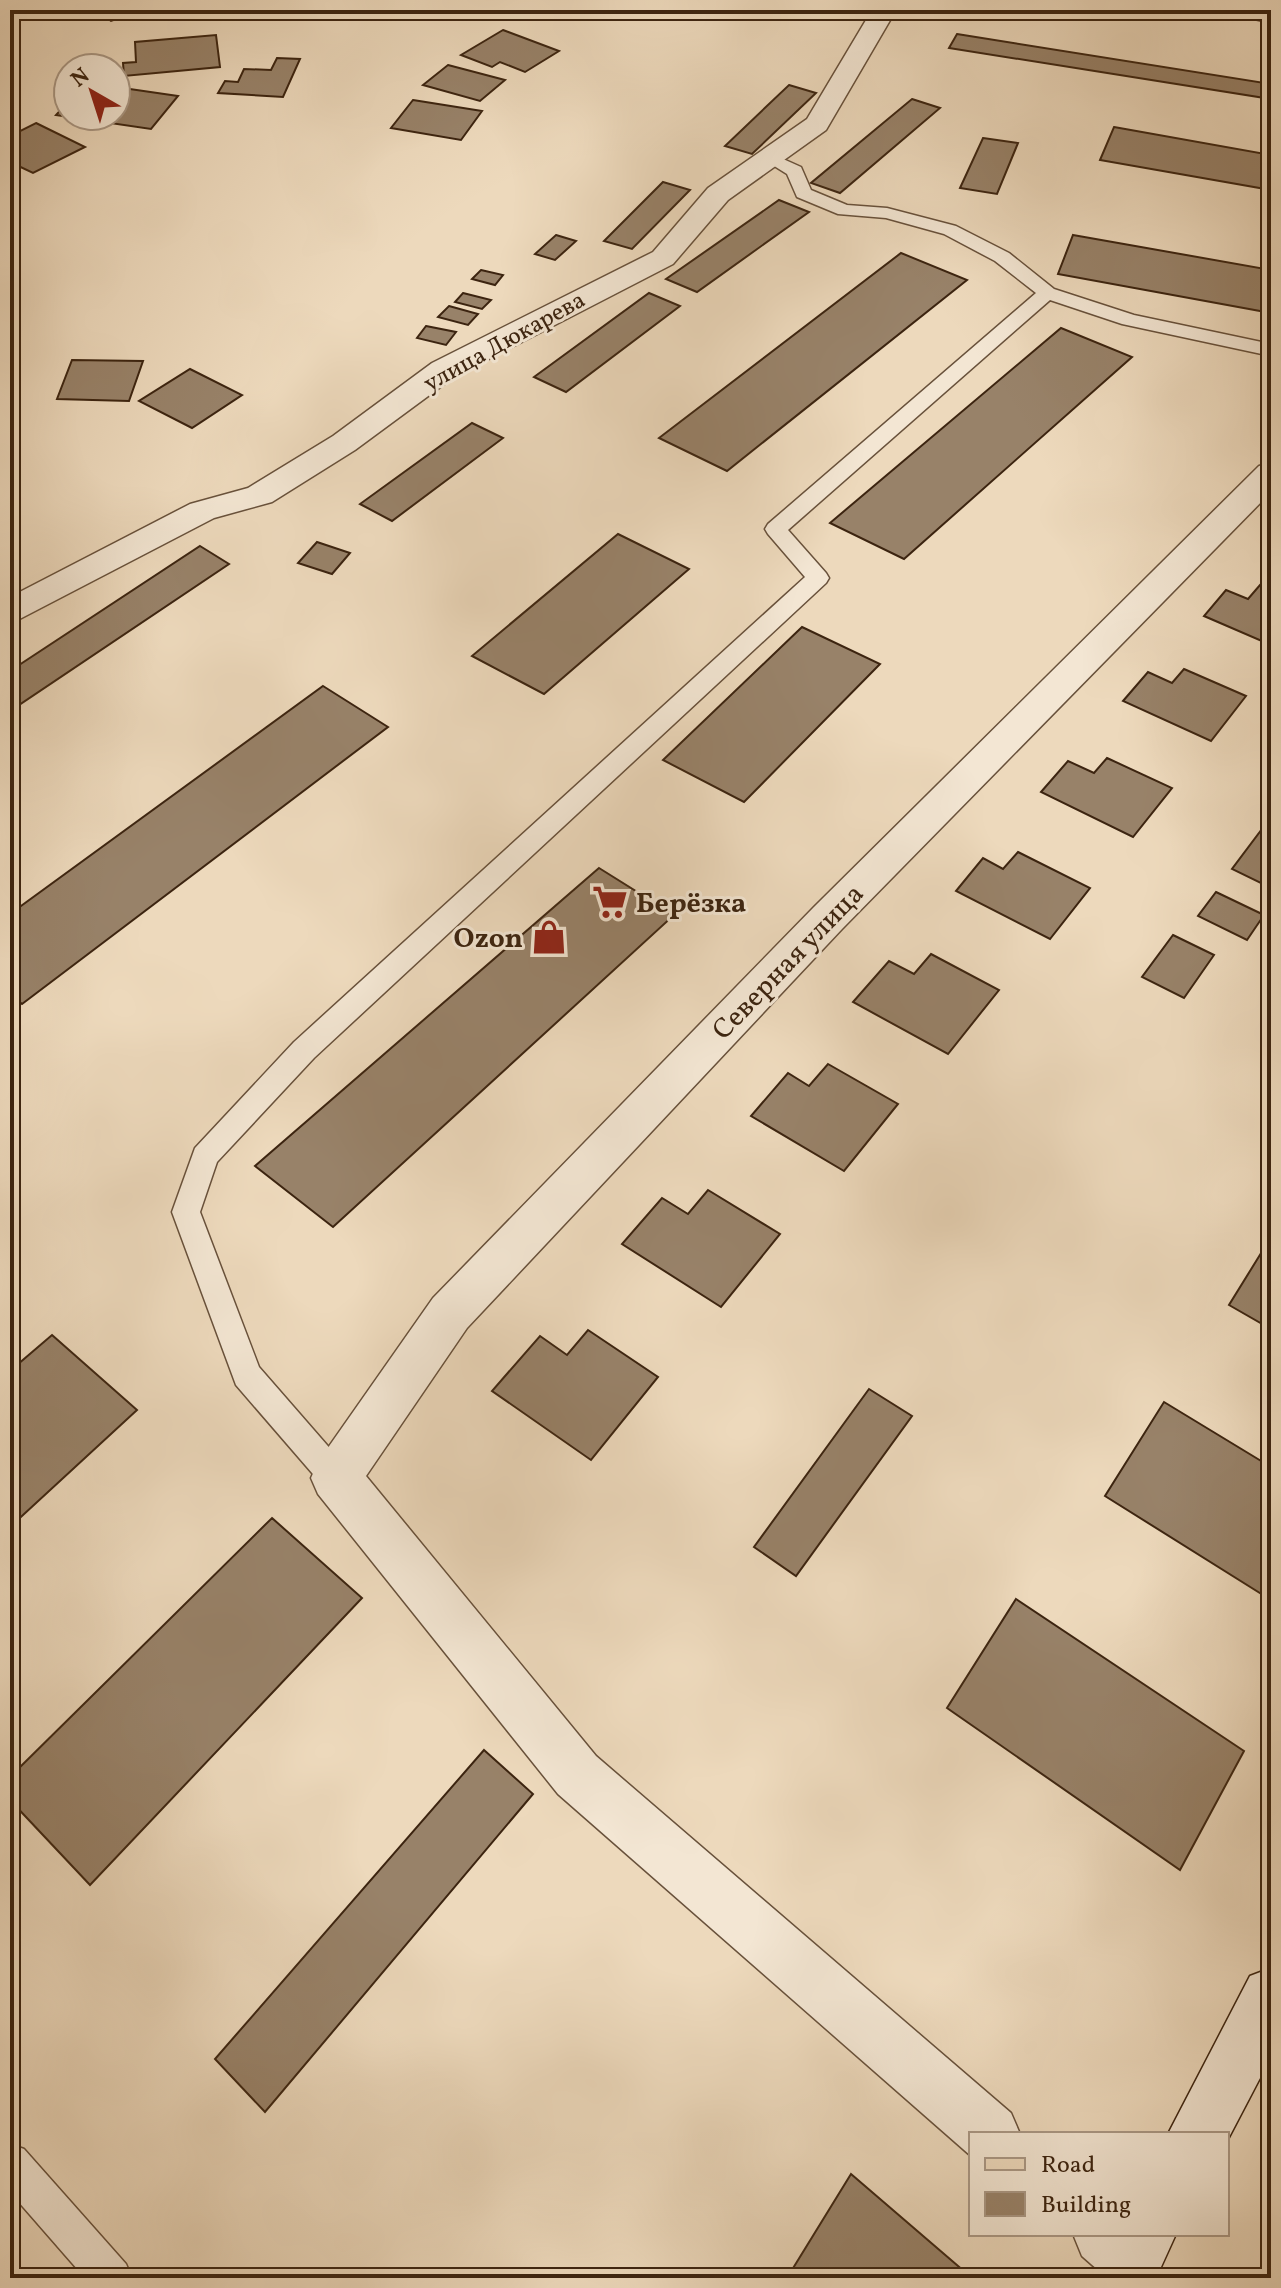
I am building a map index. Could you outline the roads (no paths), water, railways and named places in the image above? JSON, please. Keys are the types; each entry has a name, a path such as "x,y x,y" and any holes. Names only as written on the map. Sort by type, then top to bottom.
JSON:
{"main road":[{"path":"1239,10 1271,15"}],"street":[{"name":"улица Дюкарева","path":"10,612 202,511 260,495 344,443 443,370 663,258 718,194 772,159 817,124 884,10"},
{"name":"Северная улица","path":"336,1478 450,1313 828,918 1271,473"},
{"path":"336,1478 577,1775 988,2132"},
{"path":"1199,2132 1271,1997"}],"lane":[{"path":"772,159 795,171 803,193 844,210 887,213 950,230 1002,257 1047,293 1129,320 1271,350"},
{"path":"336,1478 247,1375 186,1212 205,1156 315,1039 818,578 776,529 1047,293"},
{"path":"10,2163 112,2278"}],"place":[{"name":"Берёзка","path":"610,902"},
{"name":"Ozon","path":"549,937"}]}
